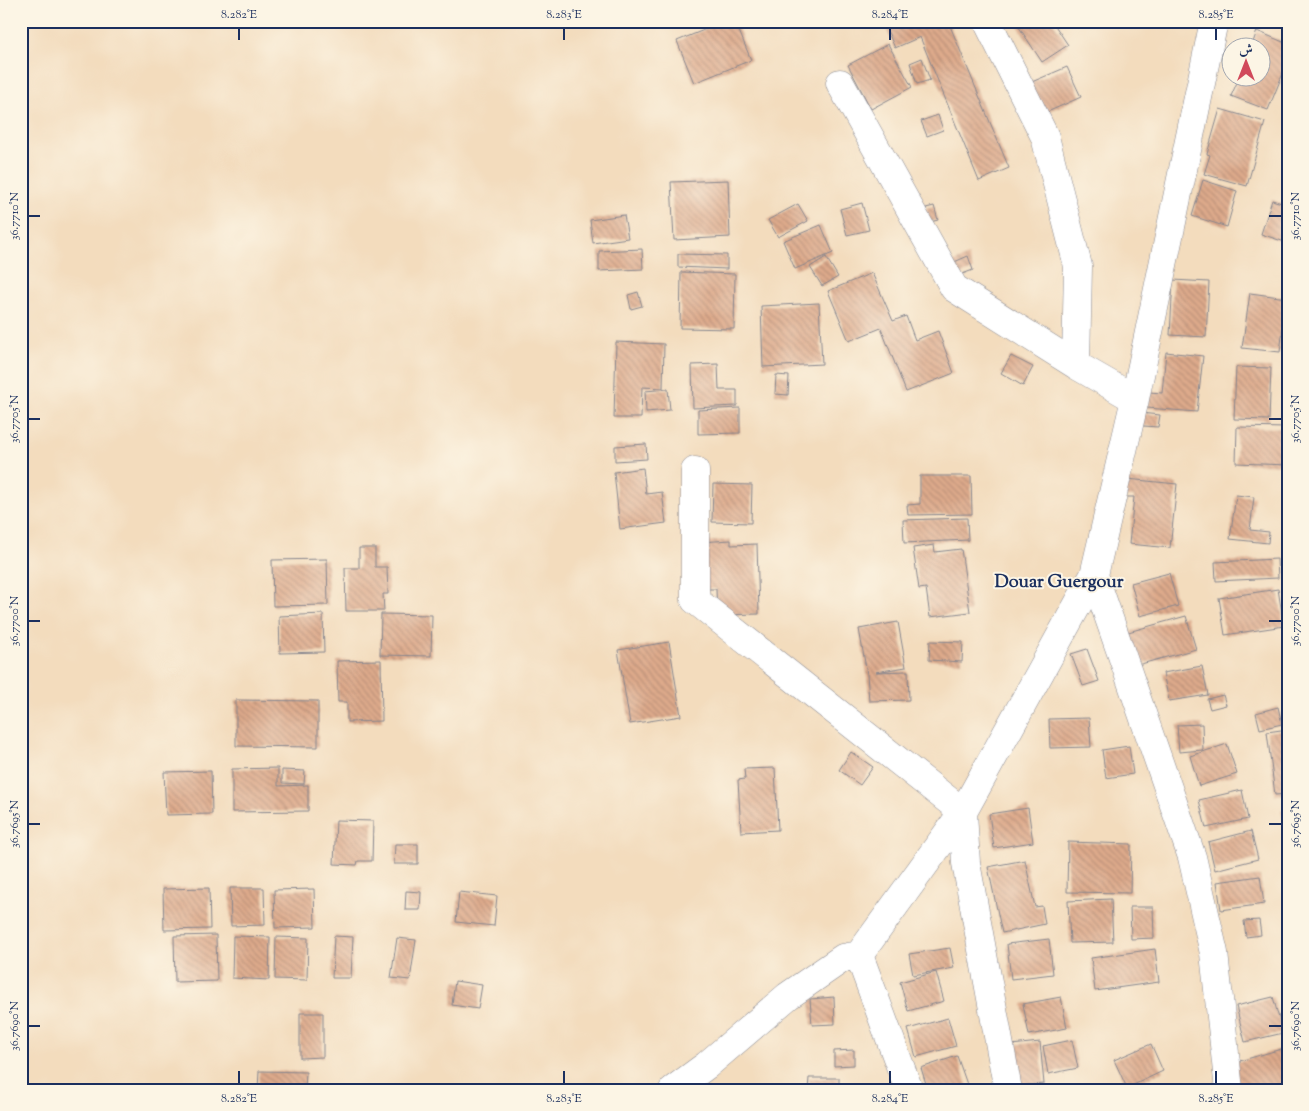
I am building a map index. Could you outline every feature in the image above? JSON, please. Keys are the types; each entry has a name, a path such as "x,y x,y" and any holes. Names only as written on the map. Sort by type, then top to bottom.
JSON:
{"street":[{"path":"987,21 1045,137 1078,266 1076,365"},
{"path":"673,1090 707,1065 788,996 843,958 859,955 963,812 1094,575 1135,399 1214,21"},
{"path":"840,83 954,288 1076,365 1135,399"},
{"path":"695,471 695,600 963,812 966,863 1008,1090"},
{"path":"1094,575 1192,857 1214,953 1229,1090"},
{"path":"859,955 909,1090"}],"building":[{"path":"726,21 735,21 751,60 694,83 677,41"},
{"path":"902,21 948,21 1009,168 979,181 920,37 895,48 886,28"},
{"path":"1015,21 1052,21 1068,45 1042,62"},
{"path":"1257,31 1288,44 1288,61 1268,110 1231,96 1235,88 1272,88 1272,38 1255,38"},
{"path":"888,44 912,87 871,109 848,65"},
{"path":"922,58 930,80 917,84 910,63"},
{"path":"1067,67 1081,97 1034,118 1020,87"},
{"path":"1220,109 1265,122 1247,186 1204,174 1210,155 1207,154"},
{"path":"938,115 943,130 927,136 921,121"},
{"path":"728,180 730,237 674,240 671,182"},
{"path":"1203,180 1237,191 1227,227 1192,216"},
{"path":"1272,200 1288,205 1288,243 1261,234"},
{"path":"862,203 869,230 847,235 840,209"},
{"path":"798,204 808,221 778,237 768,220"},
{"path":"934,206 938,220 930,222 926,208"},
{"path":"624,215 628,238 593,243 590,220"},
{"path":"821,225 833,253 795,269 783,241"},
{"path":"642,249 643,269 599,271 599,251"},
{"path":"678,254 727,255 727,269 678,267"},
{"path":"968,256 973,270 957,276 952,263"},
{"path":"826,257 838,277 822,286 810,267"},
{"path":"681,272 735,274 734,329 680,328"},
{"path":"872,273 893,321 906,316 915,340 938,331 954,373 906,392 881,328 849,341 828,291"},
{"path":"1173,280 1209,282 1206,337 1170,335"},
{"path":"638,292 642,306 631,309 628,295"},
{"path":"1250,293 1287,298 1280,352 1242,348"},
{"path":"819,303 822,364 763,367 761,306"},
{"path":"616,342 664,344 663,388 642,387 641,418 614,418"},
{"path":"1166,352 1203,356 1197,412 1147,408 1149,392 1162,393"},
{"path":"1011,356 1033,367 1023,386 1001,373"},
{"path":"718,364 719,390 737,390 737,406 693,408 692,365"},
{"path":"1236,367 1271,368 1269,420 1234,419"},
{"path":"776,375 789,376 788,395 775,394"},
{"path":"668,389 670,410 646,412 645,391"},
{"path":"740,408 740,433 698,434 698,410"},
{"path":"1130,412 1160,415 1158,427 1129,425"},
{"path":"1237,427 1288,428 1288,465 1236,463"},
{"path":"646,444 647,459 615,461 615,446"},
{"path":"643,468 646,494 662,492 666,523 620,529 614,472"},
{"path":"920,476 971,476 972,514 908,515 907,505 920,504"},
{"path":"1127,479 1177,484 1170,548 1129,544 1134,497 1125,497"},
{"path":"713,484 752,485 751,523 712,522"},
{"path":"1236,495 1254,497 1250,530 1269,532 1268,543 1230,539"},
{"path":"967,518 968,540 904,543 903,520"},
{"path":"731,540 731,545 757,544 759,614 717,615 716,589 701,589 700,542"},
{"path":"934,545 935,552 961,549 970,612 930,617 926,588 919,589 913,548"},
{"path":"359,548 375,548 375,567 387,567 388,594 383,594 384,611 346,611 345,568 359,568"},
{"path":"327,559 328,605 273,606 272,560"},
{"path":"1277,559 1278,578 1216,581 1215,562"},
{"path":"1169,573 1178,606 1140,616 1131,583"},
{"path":"1278,589 1284,626 1225,635 1219,598"},
{"path":"323,614 324,652 280,653 279,616"},
{"path":"381,614 432,615 431,656 380,655"},
{"path":"1186,616 1196,649 1130,667 1121,634"},
{"path":"898,622 906,667 876,672 908,671 909,700 869,701 867,674 859,629"},
{"path":"930,641 963,642 962,662 929,660"},
{"path":"669,642 681,716 630,724 618,650"},
{"path":"1087,649 1099,681 1083,686 1071,654"},
{"path":"381,660 382,721 347,722 347,702 338,702 337,661"},
{"path":"1202,666 1208,695 1169,701 1163,673"},
{"path":"1223,695 1226,705 1210,709 1207,699"},
{"path":"236,700 318,701 318,747 236,746"},
{"path":"1278,707 1282,724 1260,729 1256,713"},
{"path":"1089,718 1091,747 1050,748 1049,719"},
{"path":"1202,724 1203,750 1179,752 1177,725"},
{"path":"1288,729 1288,794 1275,795 1267,732"},
{"path":"1227,744 1237,774 1199,786 1190,756"},
{"path":"1129,746 1133,774 1106,778 1102,750"},
{"path":"851,752 873,767 860,785 839,770"},
{"path":"278,768 278,786 308,785 308,811 232,812 232,769"},
{"path":"775,768 778,830 741,832 738,780 745,779 744,769"},
{"path":"282,770 305,771 304,784 282,783"},
{"path":"211,771 212,814 166,815 164,772"},
{"path":"1242,790 1248,819 1206,828 1199,800"},
{"path":"1028,808 1033,842 994,848 989,814"},
{"path":"1288,809 1288,835 1287,835 1281,811"},
{"path":"336,820 373,821 372,861 358,861 357,865 334,864"},
{"path":"1251,831 1258,859 1215,870 1208,842"},
{"path":"1068,842 1131,844 1130,893 1067,892"},
{"path":"395,844 418,844 418,864 394,864"},
{"path":"1025,860 1035,907 1042,906 1045,924 1002,933 988,867"},
{"path":"1260,876 1264,904 1221,910 1217,882"},
{"path":"209,888 210,929 164,930 163,889"},
{"path":"230,888 264,888 265,925 231,926"},
{"path":"314,889 315,927 275,928 274,890"},
{"path":"406,891 421,892 420,910 405,910"},
{"path":"459,892 497,896 494,926 456,922"},
{"path":"1111,899 1113,942 1070,943 1068,901"},
{"path":"1130,907 1153,907 1154,938 1131,939"},
{"path":"1259,920 1261,935 1246,937 1244,921"},
{"path":"216,935 217,981 175,982 174,936"},
{"path":"233,936 270,937 269,980 232,978"},
{"path":"334,936 353,937 351,978 332,978"},
{"path":"276,937 308,938 307,980 275,979"},
{"path":"397,938 416,940 410,980 391,978"},
{"path":"1049,939 1053,974 1011,979 1007,944"},
{"path":"950,948 954,968 913,975 909,954"},
{"path":"1155,949 1159,982 1095,991 1091,958"},
{"path":"936,972 944,1001 908,1011 900,982"},
{"path":"455,981 482,985 478,1009 452,1005"},
{"path":"834,997 835,1024 812,1025 810,999"},
{"path":"1061,997 1067,1028 1029,1035 1023,1004"},
{"path":"1273,997 1283,1033 1245,1042 1236,1006"},
{"path":"300,1013 323,1013 323,1057 300,1058"},
{"path":"948,1018 956,1046 916,1057 908,1029"},
{"path":"1072,1040 1078,1068 1048,1074 1043,1046"},
{"path":"1040,1042 1044,1084 1015,1086 1011,1045"},
{"path":"1151,1044 1163,1071 1127,1088 1114,1060"},
{"path":"1288,1047 1288,1065 1284,1066 1288,1090 1241,1090 1233,1063"},
{"path":"854,1050 854,1065 834,1066 834,1051"},
{"path":"957,1056 969,1090 928,1090 921,1068"},
{"path":"259,1071 306,1072 305,1090 258,1090"},
{"path":"809,1078 839,1078 839,1090 808,1090"}],"district":[{"name":"Douar Guergour","path":"1059,583"}]}
